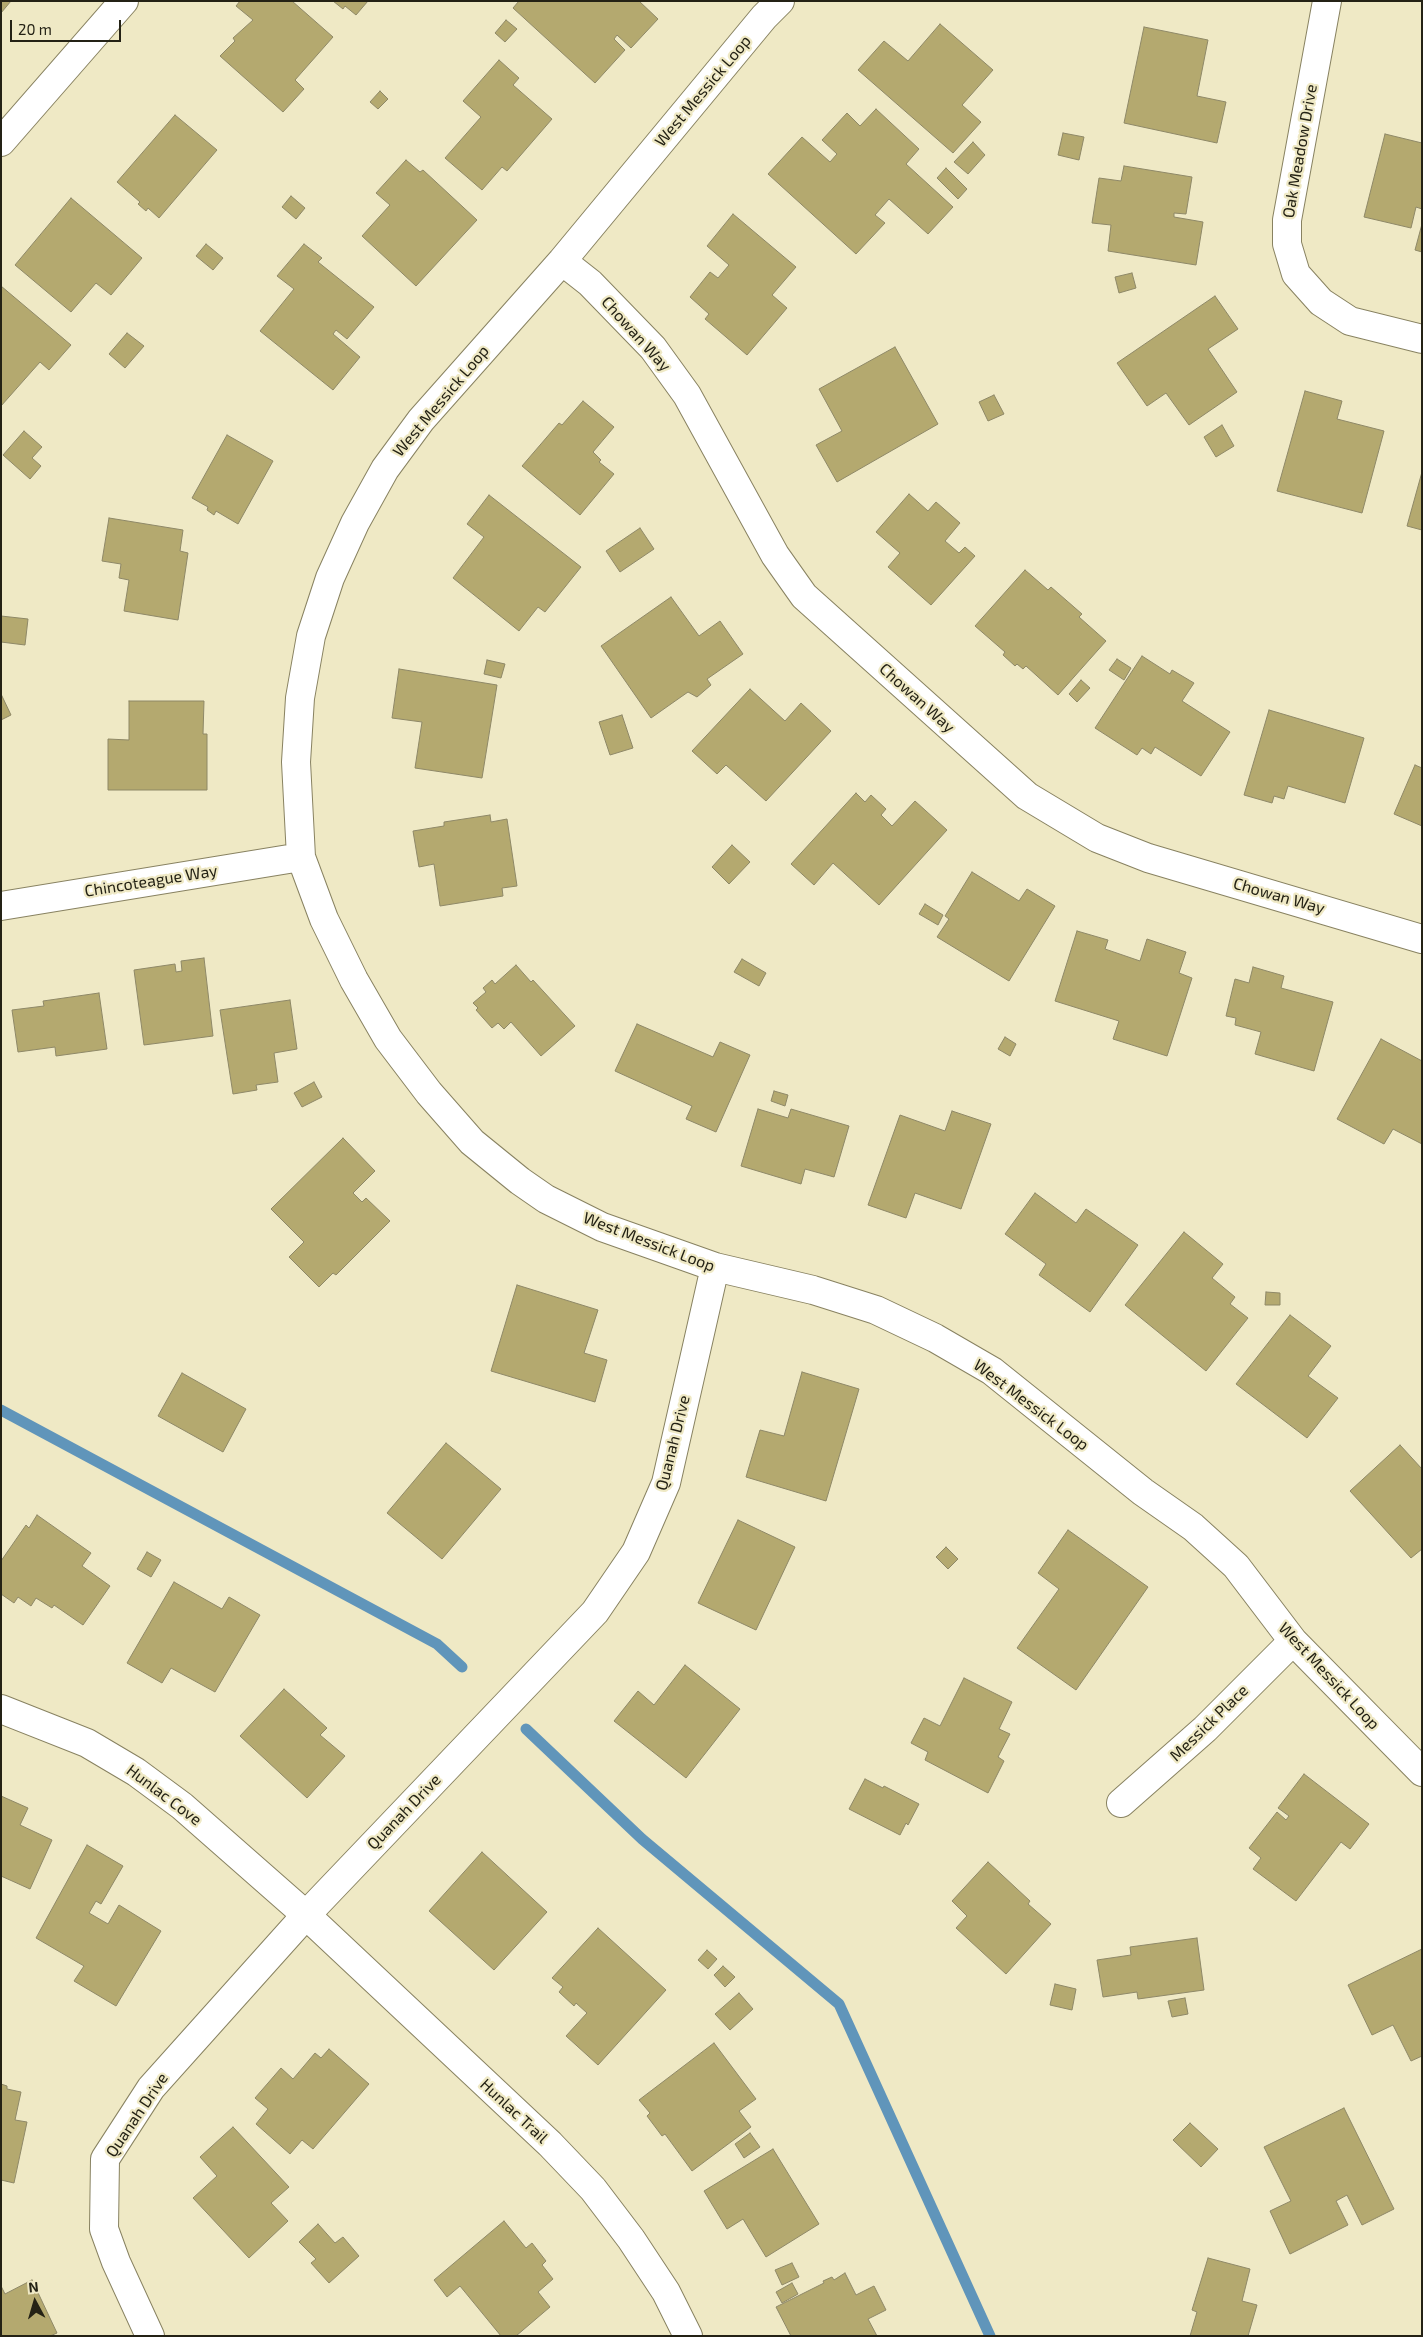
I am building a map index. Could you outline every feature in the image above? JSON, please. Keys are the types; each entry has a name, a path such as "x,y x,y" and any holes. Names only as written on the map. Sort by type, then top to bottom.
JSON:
{"street":[{"path":"1,142 124,1"},
{"name":"Oak Meadow Drive","path":"1327,1 1287,220 1287,244 1296,274 1321,302 1350,320 1422,339"},
{"name":"West Messick Loop","path":"765,6 562,262 421,420 384,469 355,523 330,578 311,636 300,698 296,762 301,856 324,920 354,980 388,1039 428,1093 472,1142 520,1181 546,1199 602,1227 715,1267 813,1290 876,1310 935,1338 992,1371 1143,1492 1193,1527 1236,1566 1292,1640 1422,1772"},
{"name":"Chowan Way","path":"562,262 590,283 653,348 665,364 687,395 775,555 804,596 1027,796 1097,838 1148,858 1422,939"},
{"name":"Chincoteague Way","path":"1,906 301,856"},
{"name":"Quanah Drive","path":"150,2336 116,2262 104,2229 105,2159 151,2088 306,1915 595,1612 636,1552 666,1483 715,1267"},
{"name":"Messick Place","path":"1122,1803 1205,1729 1292,1640"},
{"name":"Hunlac Cove","path":"1,1709 87,1743 136,1772 182,1806 306,1915"},
{"name":"Hunlac Trail","path":"306,1915 550,2144 593,2189 631,2238 666,2292 688,2336"}],"building":[{"path":"1,1 11,1 1,13"},
{"path":"240,1 292,1 333,37 295,80 304,89 283,112 220,56 235,41 233,38 253,20 236,6"},
{"path":"333,1 368,1 356,15 345,6 343,9"},
{"path":"519,1 639,1 658,19 631,48 617,35 614,39 625,50 595,83 513,8"},
{"path":"506,20 517,29 505,42 495,33"},
{"path":"940,24 993,70 962,105 981,122 953,153 858,70 884,41 908,61"},
{"path":"1144,27 1208,40 1197,96 1226,102 1217,143 1124,123"},
{"path":"499,60 519,78 513,85 552,119 507,171 502,167 482,190 445,158 481,117 463,101"},
{"path":"380,91 388,99 378,109 370,102"},
{"path":"876,109 919,149 906,164 953,207 928,234 889,199 875,215 885,223 856,254 768,174 802,137 830,162 837,154 822,140 847,113 860,126"},
{"path":"175,115 217,150 159,218 148,208 146,211 138,204 140,202 117,182"},
{"path":"1063,133 1084,137 1079,160 1058,155"},
{"path":"1385,134 1422,143 1422,209 1416,207 1411,228 1364,217"},
{"path":"973,142 985,155 968,174 954,162"},
{"path":"406,160 420,172 423,170 477,220 416,286 362,236 390,205 376,193"},
{"path":"1124,166 1192,177 1186,214 1174,213 1174,217 1203,222 1196,265 1108,251 1111,225 1092,223 1099,178 1121,181"},
{"path":"946,168 967,189 958,199 937,178"},
{"path":"291,196 305,208 296,219 282,207"},
{"path":"71,198 142,258 111,295 96,283 71,312 15,265"},
{"path":"733,214 796,267 772,295 787,308 747,355 705,319 709,314 690,297 710,272 718,278 729,265 707,246"},
{"path":"1422,224 1422,252 1415,250"},
{"path":"206,244 223,258 213,270 196,256"},
{"path":"304,244 322,258 318,262 374,307 347,339 336,330 333,334 360,357 333,390 260,331 294,289 277,276"},
{"path":"1132,273 1136,288 1119,293 1115,277"},
{"path":"1,286 71,345 49,370 40,362 1,406"},
{"path":"1215,296 1238,329 1208,349 1237,392 1189,425 1166,393 1147,406 1117,363"},
{"path":"127,333 144,346 125,368 109,354"},
{"path":"895,347 938,424 837,482 816,445 842,431 819,389"},
{"path":"1305,391 1342,401 1337,419 1384,431 1362,513 1277,491"},
{"path":"994,395 1004,414 988,421 979,402"},
{"path":"583,401 614,427 593,452 601,460 599,462 614,474 580,515 522,466 559,423 562,425"},
{"path":"1222,425 1234,446 1216,457 1204,437"},
{"path":"24,431 42,447 32,458 41,466 30,479 3,455"},
{"path":"227,435 273,461 238,524 216,511 214,515 207,510 208,507 192,498"},
{"path":"1422,472 1422,530 1407,526"},
{"path":"909,494 928,511 936,502 960,523 945,541 959,553 965,547 975,556 931,605 888,567 900,553 876,532"},
{"path":"489,495 581,567 545,612 538,607 519,631 453,578 484,537 467,524"},
{"path":"109,518 183,530 180,551 188,553 178,620 124,611 129,580 119,578 121,564 102,561"},
{"path":"640,528 654,549 620,572 606,551"},
{"path":"1025,570 1048,590 1051,587 1082,614 1079,617 1106,641 1058,695 1026,666 1023,669 1017,664 1015,666 1003,655 1005,652 975,626"},
{"path":"671,597 699,636 720,621 743,654 707,679 711,685 697,697 688,692 651,718 601,646"},
{"path":"1,616 28,619 25,645 1,642"},
{"path":"1142,656 1170,674 1172,670 1194,683 1182,701 1230,732 1201,776 1155,747 1151,754 1142,748 1137,755 1095,728"},
{"path":"1117,659 1131,668 1124,680 1109,670"},
{"path":"487,660 505,664 501,678 484,674"},
{"path":"399,669 497,685 482,778 415,768 422,722 392,718"},
{"path":"1081,680 1090,688 1077,702 1069,694"},
{"path":"750,689 785,721 801,703 831,731 766,801 726,765 717,774 692,751"},
{"path":"1,694 11,715 1,720"},
{"path":"129,701 204,701 203,734 207,734 207,790 108,790 108,739 129,740"},
{"path":"1269,710 1364,738 1345,803 1288,786 1284,799 1274,796 1272,803 1244,795"},
{"path":"622,715 633,748 610,755 599,722"},
{"path":"1415,765 1422,768 1422,826 1394,814"},
{"path":"856,793 865,802 871,795 886,809 881,815 892,826 915,801 947,830 879,905 833,863 814,885 791,864"},
{"path":"490,815 491,822 507,819 517,886 502,888 503,896 440,906 434,864 419,867 413,831 444,826 444,822"},
{"path":"732,845 750,862 729,884 712,867"},
{"path":"972,872 1019,901 1027,889 1055,906 1009,981 937,937 949,919 945,916"},
{"path":"925,904 943,915 938,925 919,914"},
{"path":"1077,931 1108,940 1105,949 1140,961 1147,939 1186,952 1179,973 1192,978 1167,1056 1113,1039 1119,1021 1055,1001"},
{"path":"204,958 213,1036 144,1045 134,970 175,964 176,972 182,971 181,961"},
{"path":"742,959 766,973 759,986 734,972"},
{"path":"516,965 531,982 533,980 575,1026 541,1056 511,1022 504,1029 498,1023 492,1028 476,1010 478,1008 473,1003 486,992 483,988 492,980 495,984"},
{"path":"1253,967 1284,976 1281,988 1333,1002 1314,1071 1255,1054 1261,1032 1235,1025 1236,1018 1226,1016 1235,979 1249,983"},
{"path":"99,993 107,1049 56,1056 55,1047 18,1052 12,1010 44,1006 43,1001"},
{"path":"290,1000 297,1049 274,1053 278,1082 256,1085 257,1090 233,1094 220,1010"},
{"path":"637,1024 713,1057 720,1042 750,1055 716,1132 686,1119 692,1106 615,1071"},
{"path":"1005,1037 1016,1044 1010,1056 998,1049"},
{"path":"1381,1039 1422,1061 1422,1144 1393,1129 1384,1144 1337,1119"},
{"path":"314,1082 322,1097 302,1107 294,1093"},
{"path":"774,1091 788,1095 785,1106 771,1101"},
{"path":"758,1109 788,1118 791,1109 849,1126 834,1177 805,1169 801,1184 741,1166"},
{"path":"952,1111 991,1124 961,1209 915,1193 906,1218 868,1205 900,1115 945,1131"},
{"path":"343,1138 375,1171 353,1193 362,1202 366,1198 390,1221 336,1275 333,1273 319,1287 289,1257 304,1242 271,1209"},
{"path":"1035,1193 1076,1223 1086,1209 1138,1245 1090,1312 1039,1275 1046,1264 1005,1234"},
{"path":"1184,1232 1223,1264 1212,1278 1235,1297 1230,1304 1248,1318 1206,1371 1125,1305"},
{"path":"517,1285 598,1310 584,1353 607,1360 595,1402 491,1371"},
{"path":"1266,1292 1280,1293 1280,1305 1265,1305"},
{"path":"1290,1315 1331,1346 1308,1376 1338,1398 1307,1438 1236,1384"},
{"path":"802,1372 859,1389 826,1501 746,1477 760,1430 784,1436"},
{"path":"182,1373 246,1409 223,1452 158,1416"},
{"path":"446,1443 501,1489 442,1559 387,1513"},
{"path":"1400,1445 1422,1469 1422,1549 1411,1558 1350,1491"},
{"path":"37,1515 91,1553 82,1566 110,1586 83,1625 54,1605 52,1608 36,1598 31,1606 18,1597 14,1603 1,1594 1,1561 26,1525 29,1528"},
{"path":"738,1520 795,1547 756,1630 698,1603"},
{"path":"1068,1530 1148,1587 1076,1690 1017,1648 1059,1589 1038,1573"},
{"path":"946,1547 958,1559 948,1569 936,1557"},
{"path":"147,1552 161,1560 151,1577 137,1569"},
{"path":"174,1582 222,1609 229,1597 260,1615 215,1692 171,1668 162,1683 127,1663"},
{"path":"685,1665 740,1709 686,1778 614,1721 638,1691 654,1705"},
{"path":"964,1678 1012,1702 999,1729 1010,1734 998,1757 1004,1761 988,1793 925,1760 928,1752 911,1743 924,1718 940,1726"},
{"path":"284,1689 327,1728 320,1735 345,1756 307,1798 240,1736"},
{"path":"1304,1774 1369,1824 1350,1849 1341,1842 1296,1901 1253,1869 1261,1858 1249,1848 1277,1812 1286,1820 1289,1816 1278,1808"},
{"path":"865,1779 883,1788 884,1786 919,1804 908,1825 906,1823 900,1835 849,1809"},
{"path":"1,1796 28,1808 20,1825 52,1840 30,1889 1,1876"},
{"path":"87,1845 123,1866 101,1904 96,1901 89,1913 108,1924 119,1905 161,1931 116,2006 74,1981 84,1966 36,1938"},
{"path":"482,1852 547,1912 494,1970 429,1911"},
{"path":"988,1862 1030,1901 1028,1904 1051,1924 1006,1974 956,1928 967,1916 952,1901"},
{"path":"598,1928 666,1990 598,2065 566,2036 587,2013 576,2003 574,2006 559,1992 563,1987 552,1978"},
{"path":"1197,1938 1204,1990 1138,1999 1137,1992 1103,1997 1097,1960 1131,1955 1130,1947"},
{"path":"1422,1949 1422,2056 1411,2061 1393,2025 1372,2035 1348,1985"},
{"path":"707,1950 717,1959 708,1969 698,1960"},
{"path":"723,1966 735,1977 725,1987 714,1975"},
{"path":"1055,1984 1076,1989 1072,2010 1050,2005"},
{"path":"739,1993 753,2009 730,2030 715,2014"},
{"path":"1185,1998 1188,2014 1172,2017 1168,2001"},
{"path":"714,2043 756,2099 739,2111 751,2127 692,2171 665,2134 662,2136 647,2116 650,2113 639,2100"},
{"path":"329,2049 369,2084 313,2149 302,2140 290,2154 256,2124 268,2109 255,2098 281,2068 293,2079 315,2053 321,2058"},
{"path":"1,2084 7,2086 7,2089 21,2092 15,2120 27,2122 14,2183 1,2180"},
{"path":"1344,2108 1394,2209 1362,2225 1347,2195 1336,2201 1348,2225 1290,2254 1270,2211 1291,2201 1264,2147"},
{"path":"1190,2123 1218,2149 1201,2167 1173,2140"},
{"path":"233,2127 289,2187 271,2203 288,2221 249,2258 193,2198 217,2176 200,2157"},
{"path":"750,2133 760,2147 744,2158 735,2144"},
{"path":"773,2149 819,2224 766,2257 743,2219 727,2229 704,2191"},
{"path":"504,2221 526,2248 532,2243 546,2261 542,2265 553,2279 538,2292 550,2307 516,2336 501,2336 460,2286 447,2297 434,2280"},
{"path":"318,2224 335,2243 343,2237 359,2256 329,2283 311,2263 316,2259 299,2242"},
{"path":"1208,2258 1250,2269 1242,2301 1257,2305 1248,2336 1190,2336 1197,2312 1192,2310"},
{"path":"792,2263 799,2277 782,2285 775,2270"},
{"path":"845,2273 856,2295 874,2286 886,2310 868,2319 877,2336 791,2336 776,2307 824,2283 823,2281 832,2277 834,2280"},
{"path":"32,2280 57,2333 50,2336 1,2336 1,2286 5,2294"},
{"path":"792,2283 798,2294 782,2303 776,2292"}],"waterway":[{"path":"1,1410 437,1644 462,1667"},
{"path":"526,1729 642,1839 839,2004 990,2336"}]}
